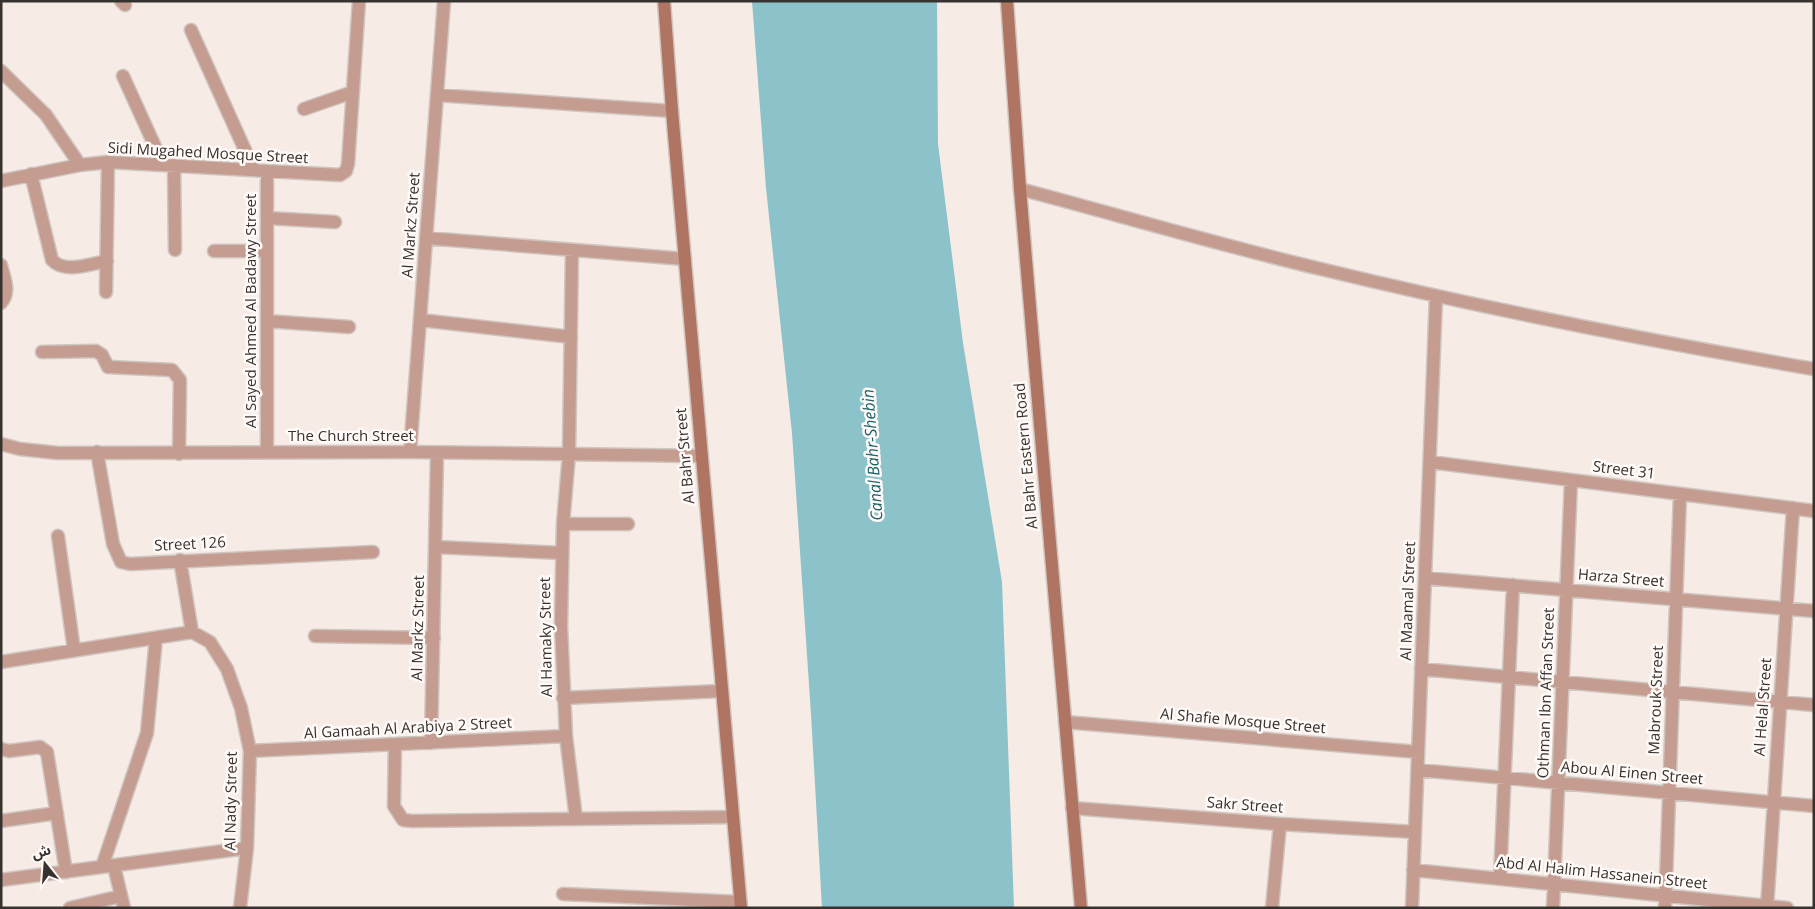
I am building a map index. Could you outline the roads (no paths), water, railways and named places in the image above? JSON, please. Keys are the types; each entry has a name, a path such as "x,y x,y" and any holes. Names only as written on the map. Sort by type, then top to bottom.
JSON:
{"street":[{"path":"304,109 353,92 359,1"},
{"name":"Al Markz Street","path":"410,452 444,1"},
{"name":"Al Bahr Street","path":"664,1 701,456 741,905"},
{"name":"Al Bahr Eastern Road","path":"1007,1 1020,189 1081,908"},
{"path":"191,30 260,170"},
{"path":"1,72 46,115 80,165"},
{"path":"123,76 169,165 175,250"},
{"name":"Sidi Mugahed Mosque Street","path":"1,181 80,165 108,162 340,175 346,171 348,164 353,92"},
{"path":"437,95 672,111"},
{"path":"106,292 108,162"},
{"name":"Al Sayed Ahmed Al Badawy Street","path":"260,170 267,218 268,251 267,452"},
{"path":"31,174 52,260 58,266 68,268 106,261"},
{"path":"1020,189 1322,269 1436,296 1698,349 1814,369"},
{"path":"267,218 335,222"},
{"path":"426,238 685,259"},
{"name":"Al Hamaky Street","path":"572,250 569,454 563,524 561,626 566,736 576,819"},
{"path":"214,251 268,251"},
{"path":"1,265 7,287 5,298 1,303"},
{"name":"Al Maamal Street","path":"1412,908 1436,296"},
{"path":"420,320 571,337"},
{"path":"267,321 349,327"},
{"path":"42,352 96,351 102,355 108,367 172,370 180,380 179,454"},
{"name":"The Church Street","path":"1,444 20,449 58,453 410,452 437,454 701,456"},
{"name":"Street 126","path":"97,452 114,544 121,562 130,564 180,560 373,552"},
{"name":"Al Markz Street","path":"431,743 437,454"},
{"name":"Street 31","path":"1430,462 1814,511"},
{"name":"Othman Ibn Affan Street","path":"1553,908 1571,480"},
{"name":"Mabrouk Street","path":"1665,902 1680,494"},
{"name":"Al Helal Street","path":"1767,907 1793,508"},
{"path":"563,524 628,524"},
{"path":"58,536 74,650"},
{"path":"436,547 562,553"},
{"path":"1,662 192,632 180,560"},
{"name":"Harza Street","path":"1425,578 1814,611"},
{"path":"1500,878 1513,585"},
{"name":"Al Nady Street","path":"192,632 210,642 226,669 241,708 250,751 247,848 240,908"},
{"path":"315,636 434,638"},
{"path":"70,908 122,902 108,866 147,733 156,638"},
{"path":"1422,669 1814,705"},
{"path":"564,698 722,691"},
{"name":"Al Shafie Mosque Street","path":"1064,722 1418,752"},
{"name":"Al Gamaah Al Arabiya 2 Street","path":"250,751 566,736"},
{"path":"395,745 394,806 403,820 412,822 733,817"},
{"path":"1,749 8,751 44,748 48,755 66,872"},
{"name":"Abou Al Einen Street","path":"1418,770 1814,806"},
{"name":"Sakr Street","path":"1072,808 1415,832"},
{"path":"1,821 57,814"},
{"path":"1272,908 1280,824"},
{"path":"1,880 247,848"},
{"name":"Abd Al Halim Hassanein Street","path":"1413,870 1554,884 1665,902 1787,908"},
{"path":"563,894 741,905"}],"water":[{"name":"Canal Bahr-Shebin","path":"752,1 937,1 938,144 963,343 1002,582 1014,908 822,908 792,433 766,188"}]}
